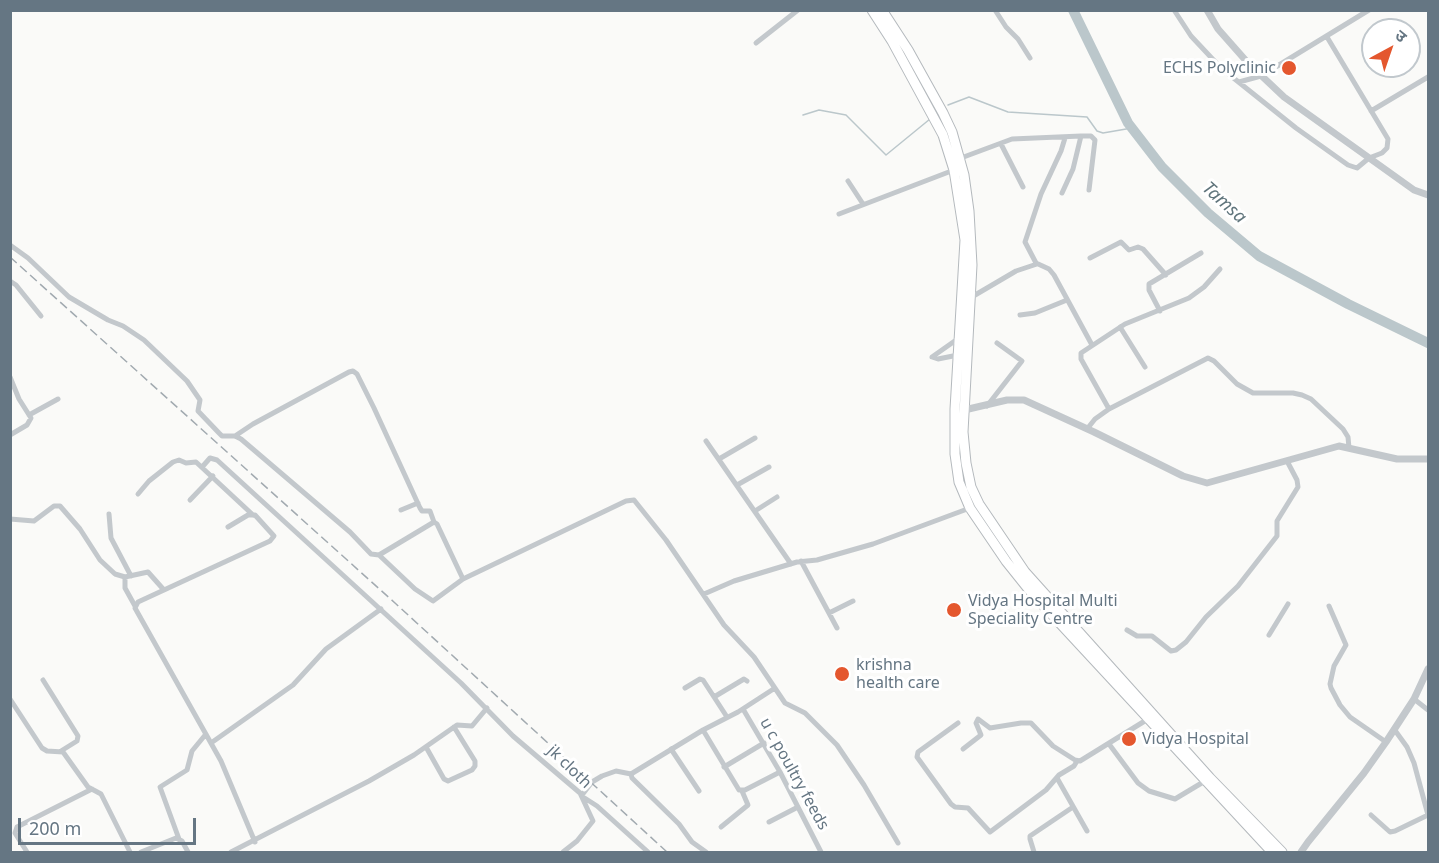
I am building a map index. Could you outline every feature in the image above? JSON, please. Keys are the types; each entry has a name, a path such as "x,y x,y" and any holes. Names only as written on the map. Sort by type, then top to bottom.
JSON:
{"highway":[{"path":"872,10 892,41 942,135 954,170 965,240 958,355 960,411 964,448 978,504 1025,572 1282,852"},
{"path":"882,10 908,50 951,132 961,158 967,190 971,232 970,298 955,454 959,482 970,508 1000,553 1030,591 1272,852"}],"street":[{"path":"756,43 798,10"},
{"path":"995,10 1030,58"},
{"path":"1174,10 1205,52 1239,82 1296,128 1348,165 1357,168 1369,158 1380,155 1388,145 1388,140 1328,37"},
{"path":"1207,10 1218,29 1261,76 1284,97 1414,190 1428,195"},
{"path":"1239,82 1261,76 1369,10"},
{"path":"1371,111 1426,78 1428,86"},
{"path":"1062,193 1072,169 1081,136"},
{"path":"961,158 1019,138 1091,136 1095,140 1089,190"},
{"path":"1065,138 1041,194 1026,238 1026,245 1037,264 1051,270 1092,345"},
{"path":"1001,144 1023,187"},
{"path":"839,214 954,170"},
{"path":"848,181 863,204"},
{"path":"1090,258 1121,242 1129,250 1138,247 1143,249 1166,275"},
{"path":"10,245 28,258 69,297 144,340 183,376 199,396 198,411 222,436 235,436 244,441 350,532 362,547 371,554 379,555 415,589 433,602 462,579 626,501 634,500 666,540 724,625 753,657 785,703 805,712 837,745 864,784 898,843"},
{"path":"1160,311 1148,286 1202,253"},
{"path":"970,298 1016,271 1037,264"},
{"path":"1108,409 1080,356 1092,345 1120,327 1193,295 1220,269"},
{"path":"10,281 16,285 41,316"},
{"path":"1020,315 1035,314 1067,300"},
{"path":"1120,327 1145,367"},
{"path":"958,355 936,359 932,357 959,338"},
{"path":"987,406 1022,361 997,343"},
{"path":"1088,429 1095,419 1108,409 1204,359 1211,359 1237,384 1252,393 1293,393 1311,399 1333,418 1346,434 1349,448"},
{"path":"235,436 253,424 353,371 357,374 374,408 422,511 430,511 462,579"},
{"path":"10,377 19,399 31,418 29,423 10,435"},
{"path":"29,415 58,399"},
{"path":"960,411 1007,400 1024,400 1198,482 1214,482 1339,446 1397,459 1428,459"},
{"path":"719,459 755,438"},
{"path":"706,441 791,564"},
{"name":"jk cloth","path":"202,466 210,458 217,460 381,609 487,708 506,729 582,796 593,821 573,850 563,852"},
{"path":"135,606 138,602 272,540 273,534 258,516 253,515 196,462 186,463 176,460 138,494"},
{"path":"1126,630 1134,636 1152,636 1171,651 1176,650 1234,591 1277,536 1277,520 1298,487 1287,460"},
{"path":"737,485 769,467"},
{"path":"190,500 213,476"},
{"path":"755,511 777,497"},
{"path":"401,510 418,503"},
{"path":"10,519 34,521 54,506 60,506 80,529 100,560 115,574 128,576 148,572 164,590"},
{"path":"704,594 734,581 801,561 817,560 873,544 970,508"},
{"path":"110,514 111,538 128,576 125,588 211,743 255,842"},
{"path":"228,527 253,515"},
{"path":"379,555 434,522"},
{"path":"801,561 837,628"},
{"path":"830,613 853,601"},
{"path":"1269,635 1288,604"},
{"path":"1329,606 1346,645 1334,666 1331,688 1342,709 1350,717 1386,742"},
{"path":"211,743 293,685 326,649 381,609"},
{"path":"1301,852 1386,742 1414,699 1428,669"},
{"path":"685,688 702,679 727,717"},
{"path":"714,697 744,679 747,681"},
{"path":"10,699 42,748 50,752 61,751 78,740 78,736 43,680"},
{"path":"648,852 594,803 582,796 592,782 616,771 631,774 775,688"},
{"path":"1414,699 1428,710"},
{"path":"231,852 255,842 369,781 426,747 454,727 461,724 472,726 487,708"},
{"name":"u c poultry feeds","path":"743,709 780,772 821,852"},
{"path":"958,723 918,752 917,757 951,804 955,807 969,807 988,831 992,831 1046,790 1077,761 1148,719"},
{"path":"963,749 981,735 977,720 990,728 1031,723 1053,746 1077,761"},
{"path":"426,747 444,779 448,781 472,770 475,761 454,727"},
{"path":"1371,815 1390,832 1428,815 1414,763 1407,747 1394,729"},
{"path":"703,730 735,786 742,791 749,804 721,827"},
{"path":"188,852 179,839 160,788 187,770 192,751 206,734"},
{"path":"724,767 764,743"},
{"path":"1109,744 1138,783 1149,791 1175,799 1205,781"},
{"path":"671,749 699,791"},
{"path":"61,751 68,757 84,782 104,799 130,852"},
{"path":"742,791 780,772"},
{"path":"631,774 632,778 679,824 692,842 706,852"},
{"path":"1057,778 1087,831"},
{"path":"27,852 13,832 20,825 92,789"},
{"path":"769,822 798,807"},
{"path":"1034,852 1030,839 1034,833 1073,807"},
{"path":"141,852 171,839 179,839"},
{"path":"1295,852 1308,842"}],"waterway":[{"name":"Tamsa","path":"1073,10 1128,123 1162,167 1208,213 1259,256 1348,304 1428,343"},
{"path":"948,105 969,97 1008,112 1087,117 1097,131 1103,133 1132,128"},
{"path":"803,115 819,110 846,115 886,155 930,119"}],"railway":[{"path":"10,257 395,603 667,852"}],"place":[{"name":"ECHS Polyclinic","path":"1289,68"},
{"name":"Vidya Hospital Multi Speciality Centre","path":"954,610"},
{"name":"krishna health care","path":"842,674"},
{"name":"Vidya Hospital","path":"1129,739"}]}
